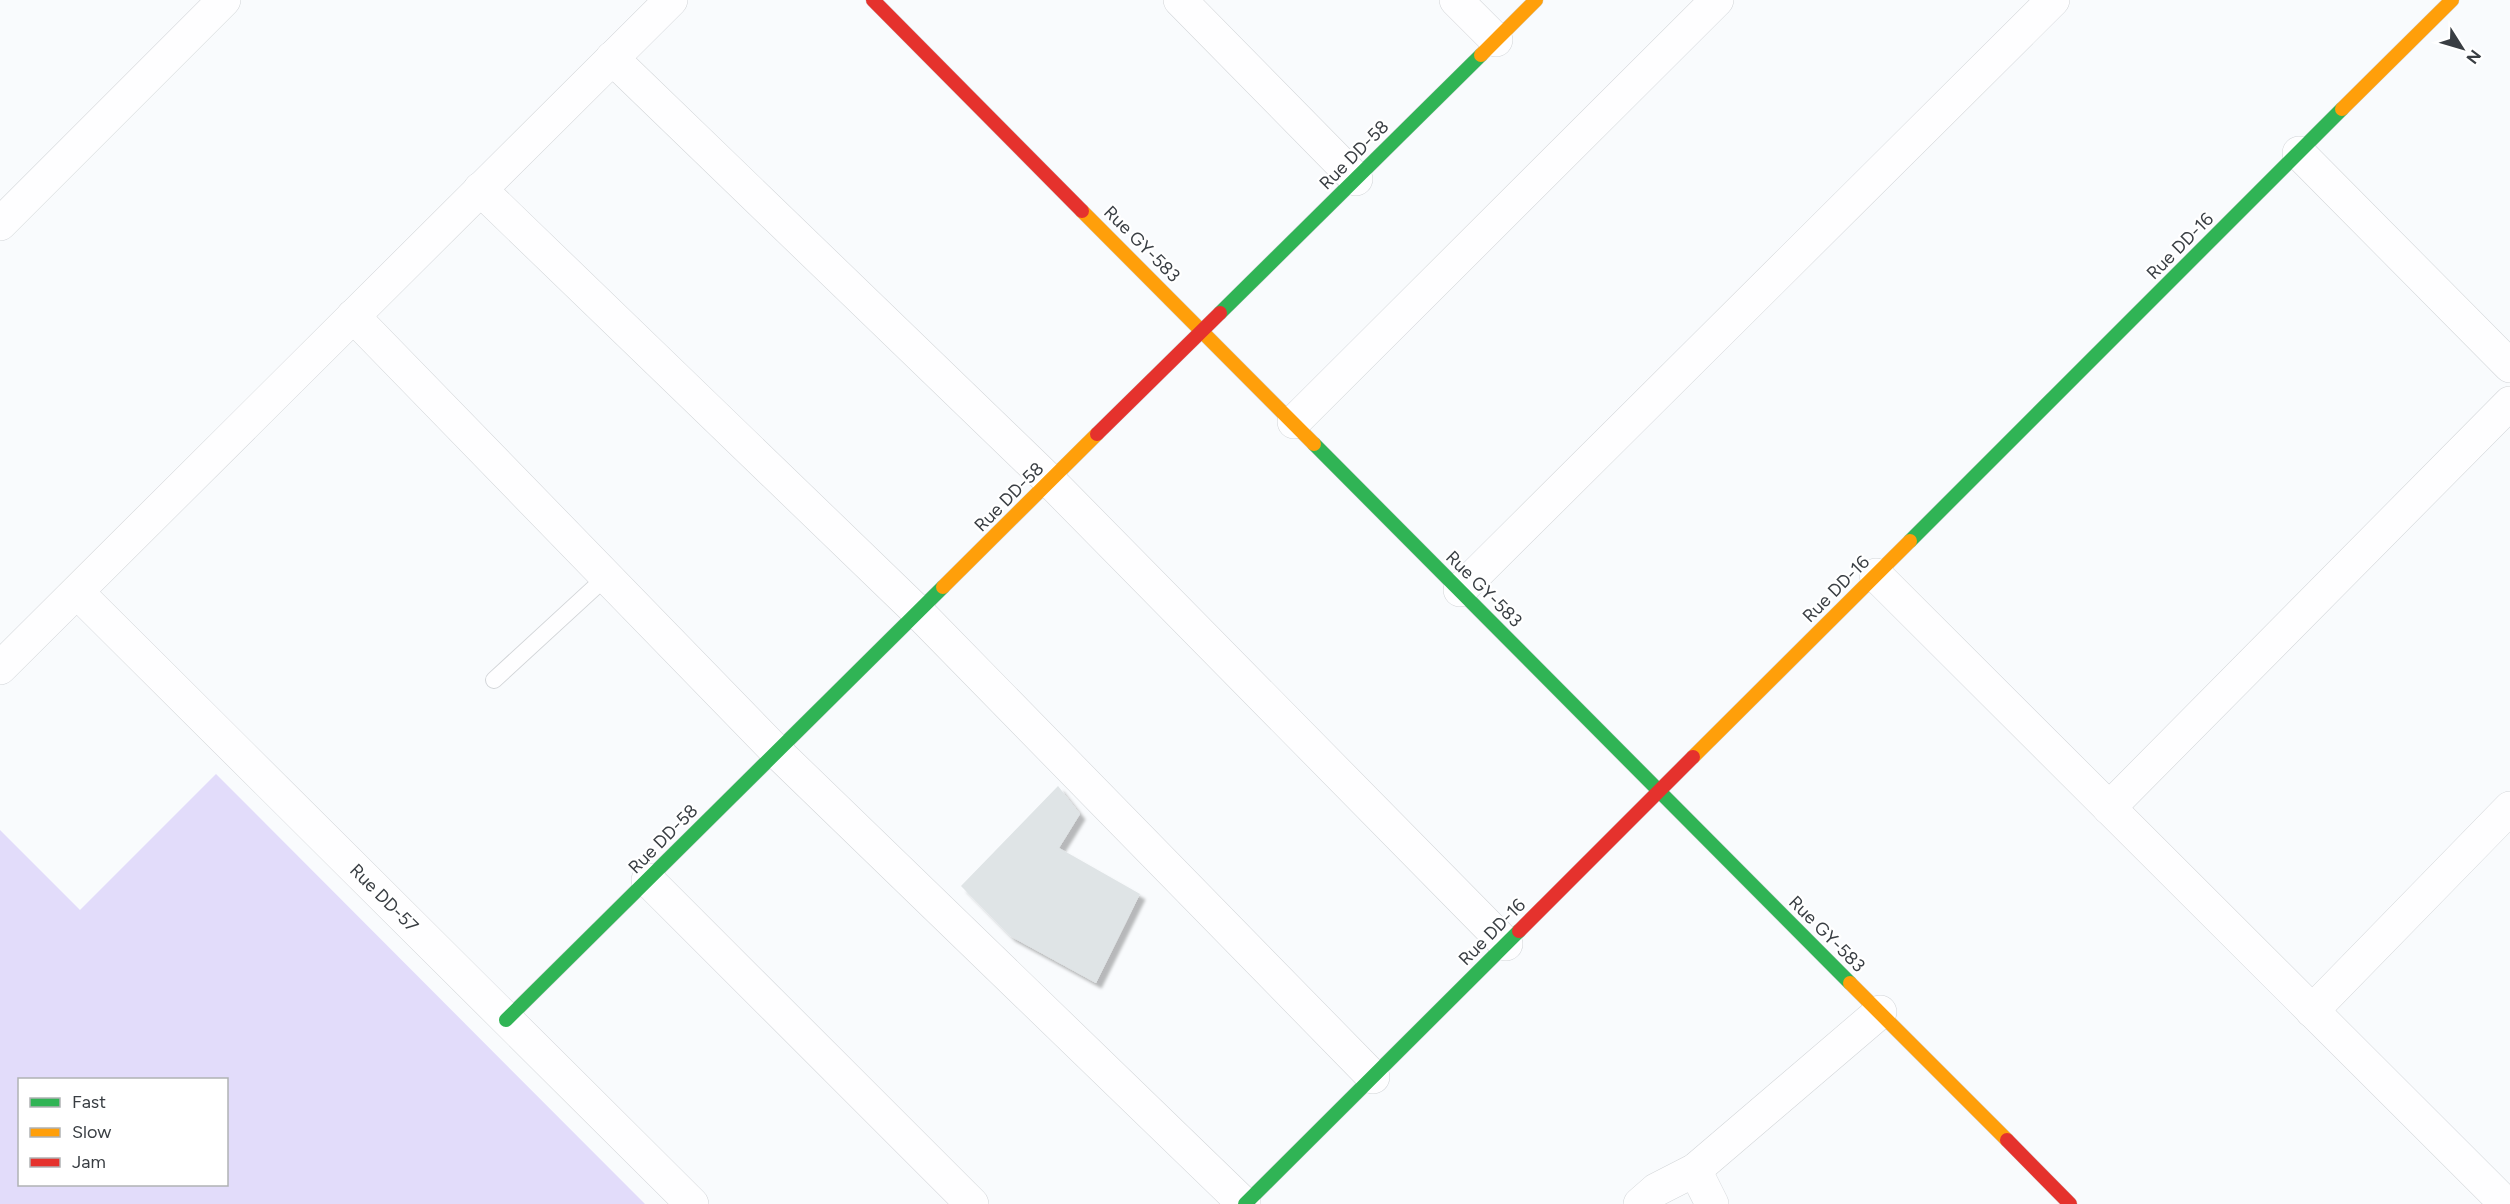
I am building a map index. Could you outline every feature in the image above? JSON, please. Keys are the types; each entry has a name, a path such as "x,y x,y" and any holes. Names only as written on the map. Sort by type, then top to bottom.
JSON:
{"street":[{"path":"0,224 224,0"},
{"path":"0,668 671,0"},
{"name":"Rue GY-583","path":"873,0 2070,1204"},
{"path":"1180,0 1356,179"},
{"path":"1456,0 1496,40"},
{"name":"Rue DD-58","path":"506,1020 1536,0"},
{"path":"1294,422 1717,0"},
{"path":"1460,590 2053,0"},
{"name":"Rue DD-16","path":"1245,1204 2452,0"},
{"path":"612,58 1050,481 1506,944"},
{"path":"2299,153 2510,366"},
{"path":"480,189 918,612 1373,1077"},
{"path":"352,316 777,752 1245,1204"},
{"path":"2109,808 2510,403"},
{"path":"1876,575 2506,1204"},
{"name":"Rue DD-57","path":"77,592 692,1204"},
{"path":"2312,1011 2510,808"},
{"path":"648,880 972,1204"},
{"path":"1640,1204 1656,1190 1695,1170 1880,1012"},
{"path":"1695,1170 1712,1204"}],"lane":[{"path":"495,680 606,577"}],"shaded area":[{"path":"216,774 645,1204 0,1204 0,830 80,910"}],"building":[{"path":"1058,786 1080,814 1059,848 1140,894 1096,983 1010,936 961,886"}],"traffic: fast":[{"path":"1220,313 1481,55"},
{"path":"1910,541 2342,109"},
{"path":"1314,444 1850,983"},
{"path":"506,1020 943,587"},
{"path":"1245,1204 1519,931"}],"traffic: slow":[{"path":"1481,55 1536,0"},
{"path":"2342,109 2452,0"},
{"path":"1082,211 1314,444"},
{"path":"943,587 1097,434"},
{"path":"1693,757 1910,541"},
{"path":"1850,983 2007,1140"}],"traffic: jam":[{"path":"873,0 1082,211"},
{"path":"1097,434 1220,313"},
{"path":"1519,931 1693,757"},
{"path":"2007,1140 2070,1204"}]}
